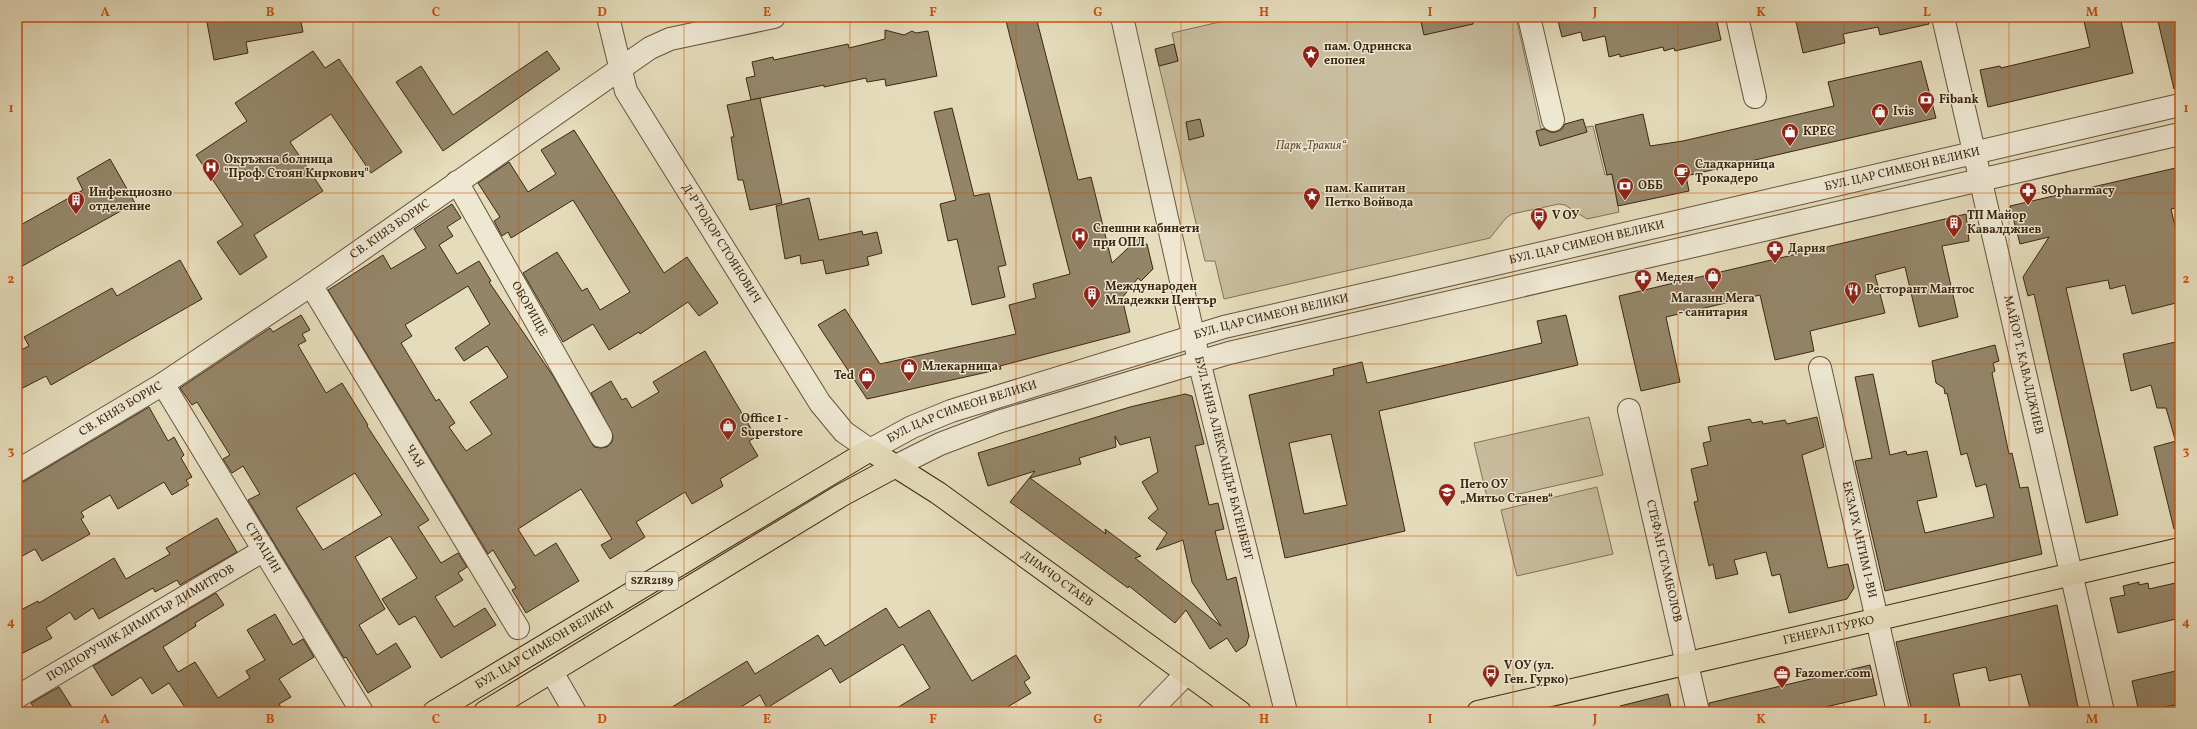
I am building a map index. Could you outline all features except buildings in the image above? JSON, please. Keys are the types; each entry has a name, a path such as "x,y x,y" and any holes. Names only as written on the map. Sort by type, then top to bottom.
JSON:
{"main road":[{"name":"ДИМЧО СТАЕВ","path":"870,450 944,497 1240,712"},
{"name":"БУЛ. ЦАР СИМЕОН ВЕЛИКИ","path":"434,712 870,450"},
{"name":"БУЛ. ЦАР СИМЕОН ВЕЛИКИ","path":"485,712 842,495 896,466"},
{"name":"ГЕНЕРАЛ ГУРКО","path":"1478,712 2180,549"}],"street":[{"name":"Д-Р ТОДОР СТОЯНОВИЧ","path":"608,17 626,91 820,403 844,432 870,450"},
{"name":"СВ. КНЯЗ БОРИС","path":"17,471 163,384 311,284 650,48 670,39 774,17"},
{"name":"БУЛ. КНЯЗ АЛЕКСАНДЪР БАТЕНБЕРГ","path":"1122,17 1199,361 1286,712"},
{"path":"1529,17 1553,120"},
{"path":"1737,17 1755,97"},
{"name":"МАЙОР Т. КАВАЛДЖИЕВ","path":"1943,17 2103,712"},
{"name":"БУЛ. ЦАР СИМЕОН ВЕЛИКИ","path":"870,450 912,427 951,411 1193,335 1574,244 2180,105"},
{"name":"БУЛ. ЦАР СИМЕОН ВЕЛИКИ","path":"896,466 940,444 998,422 1199,361 1586,269 1981,181 2180,134"},
{"name":"ОБОРИЩЕ","path":"457,182 601,436"},
{"name":"ЧАЯ","path":"311,284 518,628"},
{"name":"ЕКЗАРХ АНТИМ I-ВИ","path":"1820,368 1898,712"},
{"name":"СТРАЦИН","path":"163,384 362,712"},
{"name":"СТЕФАН СТАМБОЛОВ","path":"1629,410 1698,712"},
{"name":"ПОДПОРУЧИК ДИМИТЪР ДИМИТРОВ","path":"17,697 264,550"},
{"path":"552,672 575,712"},
{"path":"1149,712 1187,673"}],"green space":[{"name":"Парк „Тракия“","path":"1241,17 1259,17 1261,22 1285,17 1420,17 1465,21 1481,17 1516,17 1541,129 1556,126 1557,132 1593,126 1605,175 1612,174 1619,212 1587,219 1565,205 1559,204 1512,214 1506,218 1490,238 1224,299 1215,261 1205,261 1159,66 1178,61 1172,33"},
{"path":"1589,417 1603,475 1488,501 1474,443"},
{"path":"1597,487 1613,554 1517,576 1501,510"}],"place":[{"name":"пам. Одринска епопея","path":"1311,69"},
{"name":"Fibank","path":"1926,115"},
{"name":"Ivis","path":"1880,127"},
{"name":"КРЕС","path":"1790,147"},
{"name":"Окръжна болница \"Проф. Стоян Киркович\"","path":"211,182"},
{"name":"Сладкарница Трокадеро","path":"1682,187"},
{"name":"ОББ","path":"1625,201"},
{"name":"SOpharmacy","path":"2028,206"},
{"name":"пам. Капитан Петко Войвода","path":"1312,211"},
{"name":"Инфекциозно отделение","path":"76,215"},
{"name":"V ОУ","path":"1539,231"},
{"name":"ТП Майор Кавалджиев","path":"1954,238"},
{"name":"Спешни кабинети при ОПЛ","path":"1080,251"},
{"name":"Дария","path":"1775,264"},
{"name":"Магазин Мега - санитария","path":"1713,291"},
{"name":"Медея","path":"1643,293"},
{"name":"Ресторант Мантос","path":"1853,305"},
{"name":"Международен Младежки Център","path":"1092,309"},
{"name":"Млекарница","path":"909,382"},
{"name":"Ted","path":"867,391"},
{"name":"Office 1 - Superstore","path":"728,441"},
{"name":"Пето ОУ „Митьо Станев“","path":"1447,507"},
{"name":"V ОУ (ул. Ген. Гурко)","path":"1491,688"},
{"name":"Fazomer.com","path":"1782,689"}]}
